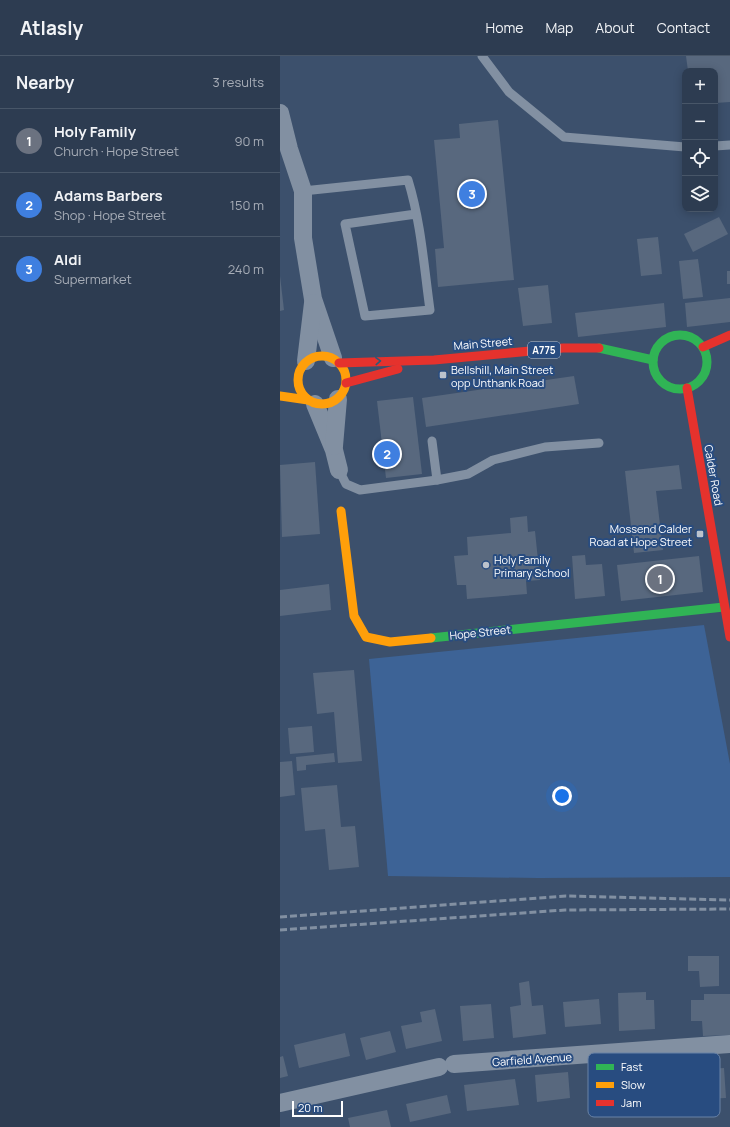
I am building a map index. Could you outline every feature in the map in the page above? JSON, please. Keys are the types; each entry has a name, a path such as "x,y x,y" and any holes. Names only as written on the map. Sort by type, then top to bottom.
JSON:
{"main road":[{"path":"674,335 690,336 703,347 707,363 706,372 694,385 687,388 678,389 663,382 657,376 653,360 659,344 674,335"},
{"path":"703,347 730,335"},
{"name":"Main Street","path":"336,361 434,360 563,348 594,347 653,360"},
{"path":"280,396 311,402 331,403 342,391 344,369 336,361 320,356 287,370"},
{"name":"Main Street","path":"342,391 434,360"},
{"path":"303,364 298,374 298,388 311,402"},
{"name":"Calder Road","path":"687,388 730,637"},
{"name":"Hope Street","path":"340,511 354,616 366,637 390,642 724,607"}],"street":[{"path":"280,113 284,149 303,191 303,238 313,299 336,361"},
{"path":"303,364 313,299"},
{"path":"334,450 342,391"},
{"path":"311,402 334,450 339,470"},
{"name":"Garfield Avenue","path":"609,1053 730,1044"},
{"name":"Garfield Avenue","path":"280,1104 447,1065 588,1055"}],"lane":[{"path":"482,56 509,92 564,137 682,147"},
{"path":"718,146 730,144"},
{"path":"303,191 408,180 416,214 430,310 365,316 345,224 416,214"},
{"path":"432,441 437,480"},
{"path":"339,470 346,484 360,490 437,480 468,474 494,460 545,447 599,443"}],"shaded area":[{"path":"704,625 730,764 730,877 538,878 388,876 369,659"}],"building":[{"path":"686,56 730,56 730,102 718,103 718,68 688,68"},
{"path":"498,120 514,280 438,287 435,249 444,248 434,140 460,138 459,124"},
{"path":"719,217 728,234 693,252 684,234"},
{"path":"658,237 662,274 641,276 637,239"},
{"path":"698,259 703,297 683,299 679,261"},
{"path":"727,271 730,271 730,284 727,284"},
{"path":"280,276 284,310 280,311"},
{"path":"548,285 552,323 523,326 518,288"},
{"path":"730,298 730,322 687,327 685,303"},
{"path":"664,303 666,327 578,337 575,313"},
{"path":"574,376 579,404 426,427 422,398"},
{"path":"413,397 422,474 386,478 377,401"},
{"path":"315,462 320,534 282,537 280,465"},
{"path":"679,465 682,489 656,491 663,550 634,553 625,471"},
{"path":"527,516 528,532 535,531 540,580 526,581 527,594 467,599 466,585 457,585 454,556 468,555 467,537 511,533 510,518"},
{"path":"585,555 586,565 602,564 605,596 575,599 572,556"},
{"path":"699,556 703,592 621,601 617,565"},
{"path":"329,584 331,610 280,616 280,590"},
{"path":"354,670 362,761 338,763 334,712 317,714 313,673"},
{"path":"312,726 314,752 290,754 288,728"},
{"path":"334,753 335,762 306,765 306,770 297,771 296,757"},
{"path":"292,761 295,795 280,797 280,762"},
{"path":"337,785 341,827 355,826 359,867 329,870 325,829 305,831 301,788"},
{"path":"688,956 719,956 719,986 700,987 699,971 688,971"},
{"path":"529,981 532,1006 543,1005 546,1034 513,1038 510,1007 521,1005 519,983"},
{"path":"646,992 646,1000 654,1000 655,1029 619,1031 618,993"},
{"path":"704,994 730,994 730,1035 703,1036 702,1021 691,1021 691,1000 704,1000"},
{"path":"599,999 601,1024 565,1027 563,1002"},
{"path":"491,1004 494,1038 463,1041 460,1006"},
{"path":"435,1009 442,1041 406,1049 401,1026 422,1022 420,1012"},
{"path":"390,1031 396,1052 366,1060 360,1038"},
{"path":"345,1033 350,1056 299,1068 294,1045"},
{"path":"283,1056 288,1076 280,1078 280,1057"},
{"path":"720,1068 724,1068 726,1098 720,1098"},
{"path":"568,1072 570,1098 537,1102 535,1075"},
{"path":"515,1079 519,1105 467,1111 464,1085"},
{"path":"447,1095 451,1113 410,1122 406,1104"},
{"path":"387,1110 391,1127 350,1127 348,1118"}],"railway":[{"path":"280,917 566,896 730,900"},
{"path":"280,930 565,910 730,909"}],"traffic: fast":[{"path":"680,335 690,337 699,343 705,352 707,362 705,372 699,381 690,387 680,389 670,387 661,381 655,372 653,362 655,352 661,343 670,337 680,335"},
{"path":"599,348 653,360"},
{"path":"431,638 724,607"}],"traffic: slow":[{"path":"317,356 327,356 336,360 342,366 345,371 346,380 345,389 336,400 327,404 317,404 308,400 302,394 298,385 298,375 302,366 308,360 317,356"},
{"path":"280,396 308,400"},
{"path":"341,511 354,616 366,637 390,642 431,638"}],"traffic: jam":[{"path":"703,347 730,335"},
{"path":"339,363 434,360 563,348 599,348"},
{"path":"346,383 398,369"},
{"path":"687,388 730,637"}],"place":[{"name":"Aldi","path":"472,194"},
{"name":"Bellshill, Main Street opp Unthank Road","path":"443,375"},
{"name":"Adams Barbers","path":"387,454"},
{"name":"Mossend Calder Road at Hope Street","path":"700,534"},
{"name":"Holy Family Primary School","path":"486,565"},
{"name":"Holy Family","path":"660,579"}]}
